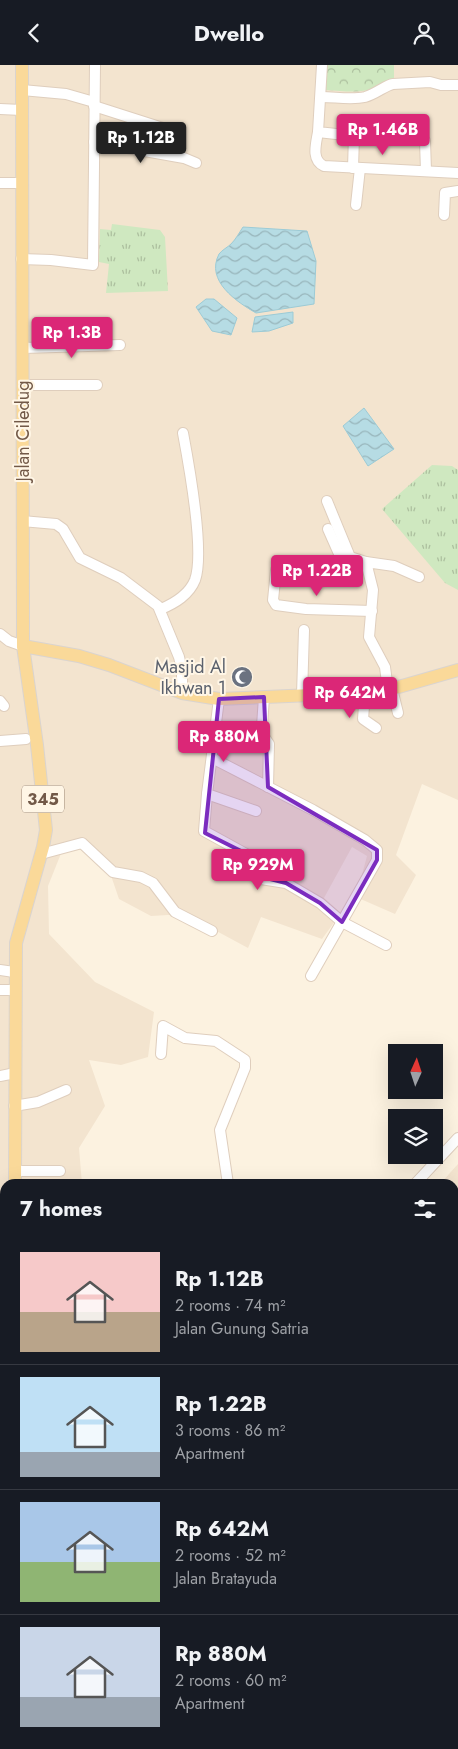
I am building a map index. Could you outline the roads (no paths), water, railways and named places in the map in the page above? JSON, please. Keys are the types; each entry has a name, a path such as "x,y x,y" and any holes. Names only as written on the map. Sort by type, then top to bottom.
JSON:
{"main road":[{"name":"Jalan Ciledug","path":"22,65 23,646"},
{"path":"23,646 86,658 182,693 219,699 365,693 390,690 458,670"},
{"name":"345","path":"15,960 24,907 45,839 45,809 23,646"},
{"path":"15,960 15,1178"}],"street":[{"path":"21,259 51,259 92,266 94,263 95,65"},
{"path":"322,65 322,97 315,154 319,163 324,167 458,173"},
{"path":"322,97 365,97 393,84 430,82 441,85 458,85"},
{"path":"22,90 66,94 169,131"},
{"path":"0,109 22,110"},
{"path":"318,132 423,139 425,141 426,171"},
{"path":"354,135 357,168 356,205"},
{"path":"94,142 184,158 196,163"},
{"path":"0,183 22,183"},
{"path":"444,215 445,193 458,191"},
{"path":"23,347 120,345"},
{"path":"23,385 97,385"},
{"path":"161,609 175,603 192,586 198,566 195,511 183,433"},
{"path":"327,501 350,557"},
{"path":"22,521 56,524 63,529 80,558 121,578 161,609 182,670 182,693"},
{"path":"328,529 340,556 394,566 419,577"},
{"path":"366,562 373,590 369,637 385,667 398,713"},
{"path":"276,570 273,600 276,605 306,609 372,611"},
{"path":"302,695 304,630"},
{"path":"0,635 9,641 23,646"},
{"path":"0,648 9,641"},
{"path":"365,693 363,719 376,728"},
{"path":"264,697 262,726 263,735 269,744 268,787"},
{"path":"219,699 203,830 246,854 248,858 244,869 246,873 261,879 286,883 320,903 342,922 386,945"},
{"path":"0,741 26,739"},
{"path":"212,759 313,810 376,848 377,860 311,975"},
{"path":"207,794 256,811"},
{"path":"41,854 82,843 113,872 141,877 153,883 175,913 212,931"},
{"path":"0,970 15,960"},
{"path":"0,990 14,990"},
{"path":"161,1054 163,1026 188,1039 216,1041 245,1060 245,1068 220,1130 227,1179"},
{"path":"0,1076 14,1073"},
{"path":"14,1106 38,1102 66,1090"},
{"path":"420,1179 458,1138"},
{"path":"15,1178 60,1171"}],"water":[{"path":"243,227 307,231 316,261 314,304 256,313 232,297 220,282 216,273 216,264 219,254 233,242"},
{"path":"206,299 214,299 237,318 231,335 212,331 196,307"},
{"path":"293,312 293,323 269,331 252,332 255,317"},
{"path":"364,408 394,449 368,466 343,426"}],"place":[{"name":"Masjid Al Ikhwan 1","path":"242,677"}]}
